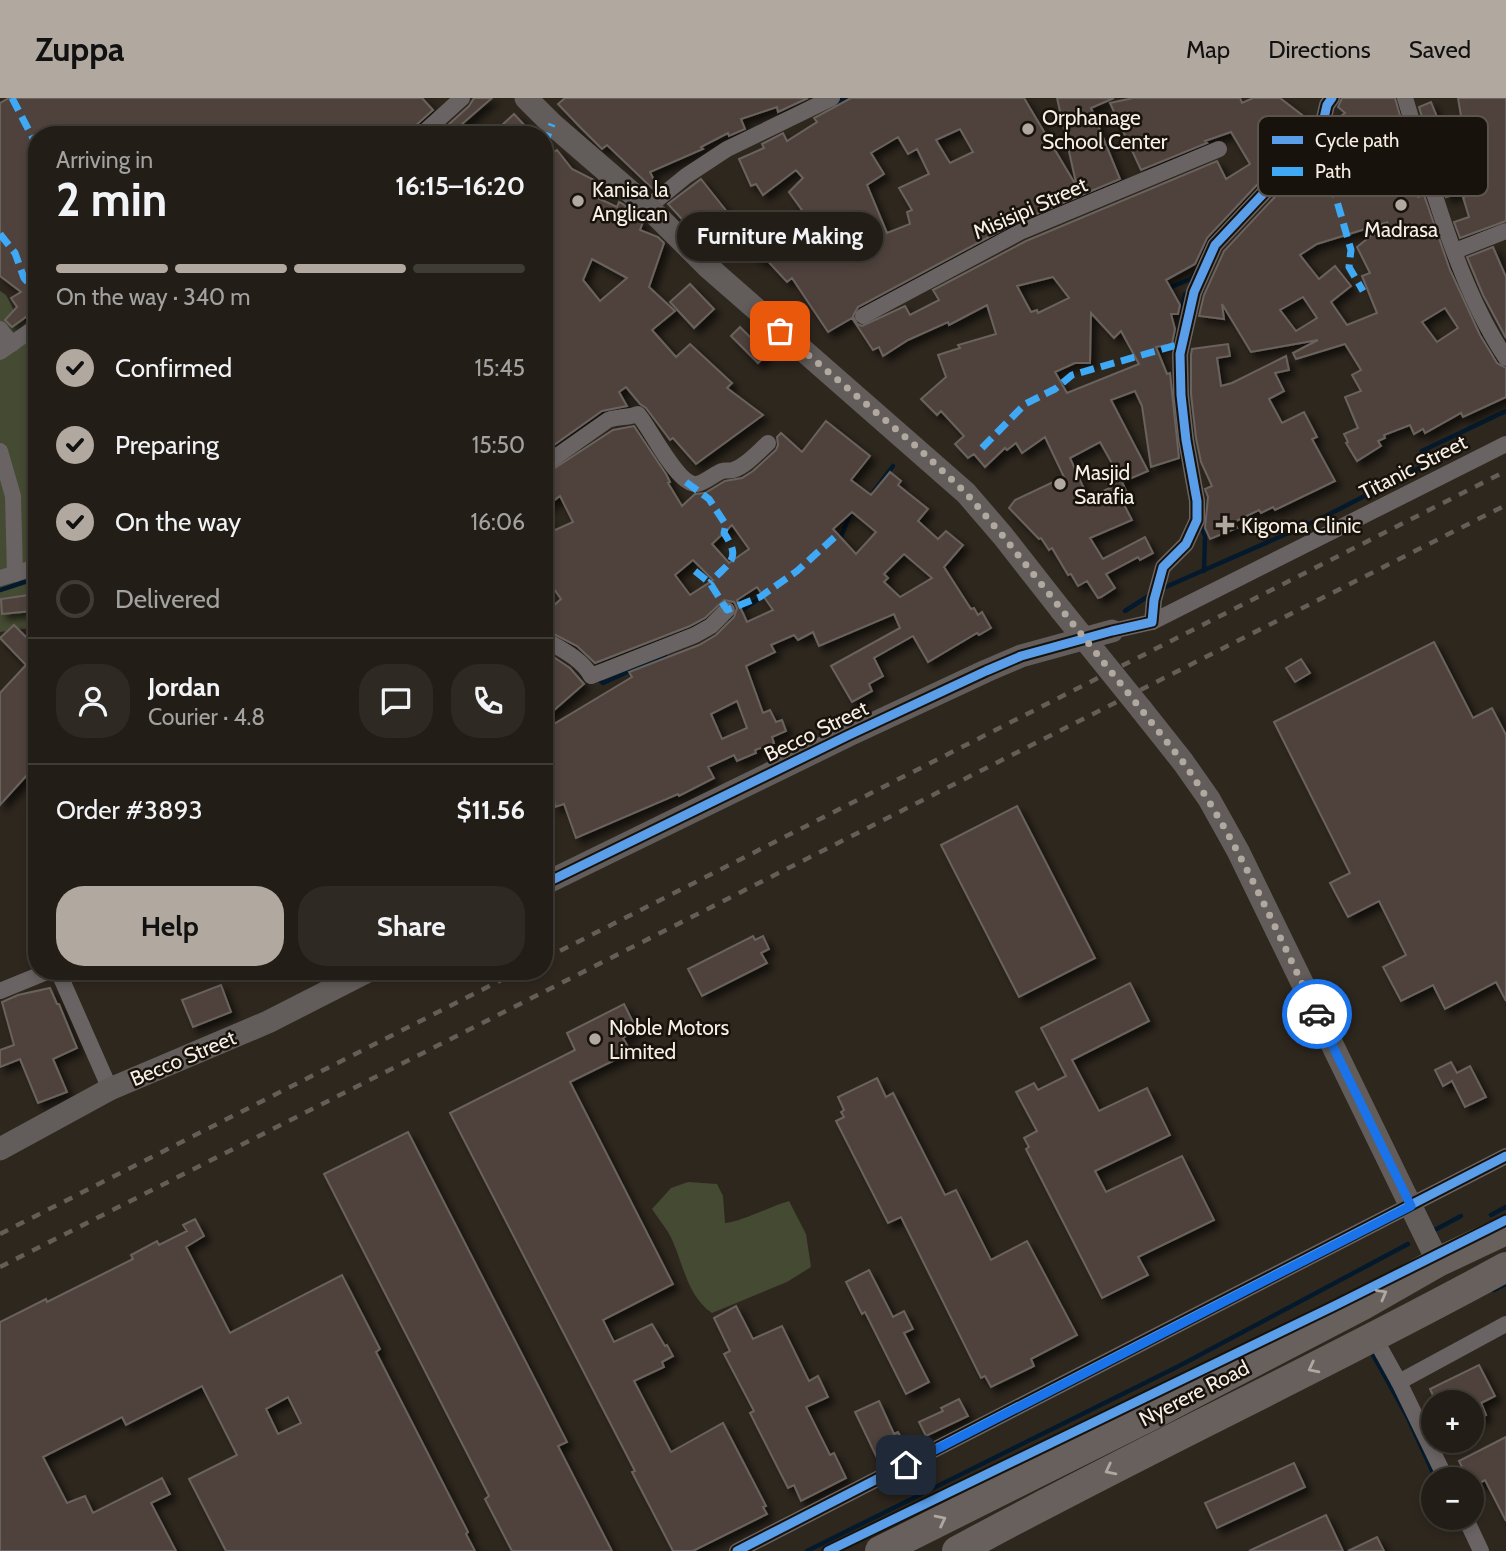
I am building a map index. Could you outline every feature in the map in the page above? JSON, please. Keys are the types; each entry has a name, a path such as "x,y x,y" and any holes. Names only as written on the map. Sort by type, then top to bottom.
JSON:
{"highway":[{"name":"Nyerere Road","path":"880,1551 1160,1411 1361,1306 1438,1262 1506,1230"},
{"name":"Nyerere Road","path":"957,1551 1048,1501 1374,1337 1506,1267"}],"main road":[{"path":"526,98 551,124 648,207 760,313 917,447 966,493 1183,762 1209,799 1238,850 1438,1262"},
{"name":"Becco Street","path":"553,880 986,671 1021,656 1112,631"},
{"name":"Becco Street","path":"0,1149 110,1089 268,1022 350,980"}],"street":[{"path":"431,126 462,98"},
{"path":"648,207 686,176 727,149 832,98"},
{"path":"1324,116 1332,98"},
{"path":"1405,98 1411,116"},
{"name":"Misisipi Street","path":"863,316 1022,231 1219,149"},
{"path":"1152,622 1154,600 1163,568 1186,544 1197,520 1197,501 1181,396 1180,354 1194,292 1215,245 1262,196"},
{"path":"1437,196 1455,251 1478,307 1506,358"},
{"path":"1455,251 1506,231"},
{"path":"0,329 6,348 28,332"},
{"path":"553,459 608,420 639,414 673,467 686,482 697,484 724,470 732,471 768,443"},
{"name":"Titanic Street","path":"1112,631 1152,622 1506,444"},
{"path":"0,451 13,496 7,576 28,570"},
{"path":"553,644 588,670 591,676 695,635 711,626 727,610"},
{"path":"0,991 28,980"},
{"path":"62,980 110,1089"},
{"path":"737,1551 1506,1156"},
{"path":"1399,1382 1506,1324"},
{"path":"1374,1337 1440,1467"},
{"path":"1471,1530 1481,1551"}],"green space":[{"path":"0,291 6,295 15,312 28,324 28,628 0,632"},
{"path":"688,1182 717,1184 723,1196 725,1223 789,1201 806,1234 811,1267 787,1282 712,1313 690,1286 673,1242 652,1209 671,1188"}],"building":[{"path":"9,98 422,98 433,110 415,126 28,126 28,315 12,327 5,320 17,307 11,298 21,292 0,276 0,103"},
{"path":"474,98 492,98 460,126 447,126"},
{"path":"565,98 808,98 778,112 777,107 741,119 745,129 729,136 728,133 701,147 703,149 650,172 657,186 653,189 607,145 602,149 579,126 558,104"},
{"path":"851,98 1024,98 1077,187 1057,98 1114,98 1091,108 1120,179 1017,222 858,307 853,316 857,324 862,326 905,306 910,315 939,300 933,290 1026,241 1217,161 1226,179 1250,164 1231,132 1141,170 1110,103 1133,98 1240,98 1242,103 1253,98 1280,98 1303,116 1258,116 1258,184 1207,238 1195,264 1166,280 1180,305 1178,314 1171,314 1175,329 1172,344 1156,347 1167,374 1170,373 1179,458 1151,467 1142,406 1135,391 1111,400 1148,471 1122,482 1127,493 1120,497 1132,520 1090,538 1103,559 1145,537 1153,553 1140,560 1138,557 1106,574 1115,588 1101,597 1098,598 1087,581 1078,586 1052,548 1049,550 1041,538 1009,508 1015,500 1064,477 1045,437 1022,453 1016,443 1007,450 1005,448 985,467 974,454 968,458 955,444 964,436 941,411 937,415 921,399 946,377 938,355 960,348 958,345 996,334 987,305 949,325 948,322 908,340 883,356 879,347 873,350 852,318 828,332 792,278 787,282 765,258 762,261 747,247 750,244 745,238 763,219 768,219 788,238 812,224 789,192 803,178 796,170 763,195 756,184 751,186 739,159 764,148 762,144 783,133 787,141 817,122 814,118","holes":["960,129 973,152 950,163 936,140","898,137 908,154 917,149 929,174 899,188 912,210 907,212 910,224 887,233 867,185 884,174 871,153","1053,277 1069,298 1038,313 1037,310 1031,312 1017,286","1091,313 1114,338 1121,331 1139,364 1067,393 1055,372 1075,363 1090,363","1100,442 1114,467 1103,473 1110,488 1088,498 1070,458"]},
{"path":"1342,98 1395,98 1400,116 1341,116 1345,113 1338,107"},
{"path":"1458,98 1506,98 1506,221 1460,238 1454,222 1469,217 1463,197 1488,196 1488,116 1461,116"},
{"path":"1431,102 1437,116 1422,116 1419,107"},
{"path":"514,114 525,126 503,126"},
{"path":"557,150 572,169 594,180 593,184 598,186 593,196 617,207 619,202 623,204 643,222 640,230 658,237 664,243 649,287 675,311 652,330 676,357 690,344 732,383 727,388 763,415 696,464 673,438 670,440 626,387 619,392 627,406 602,411 553,446 553,152","holes":["592,259 627,278 600,301 583,280"]},
{"path":"701,179 732,218 703,242 668,204"},
{"path":"1276,196 1424,196 1450,270 1480,335 1497,363 1506,368 1506,397 1463,417 1461,413 1425,433 1423,429 1414,434 1410,425 1384,435 1385,438 1378,441 1381,446 1357,461 1346,443 1348,442 1344,434 1358,428 1345,397 1361,391 1352,375 1361,370 1345,344 1296,359 1293,353 1318,340 1251,352 1222,304 1224,319 1199,316 1204,295 1224,251","holes":["1388,222 1357,247 1370,273 1362,276 1377,313 1347,325 1331,302 1351,286 1335,266 1319,279 1300,255 1317,244","1303,297 1317,318 1296,331 1280,310","1445,308 1458,328 1437,342 1422,322"]},
{"path":"1493,247 1506,277 1506,338 1467,257"},
{"path":"690,284 714,309 694,328 670,302"},
{"path":"740,327 767,354 758,363 731,336"},
{"path":"1228,344 1230,356 1217,358 1221,386 1286,356 1289,370 1275,373 1284,391 1269,399 1282,423 1304,412 1317,437 1312,439 1335,481 1275,510 1273,507 1261,513 1259,510 1234,522 1237,528 1210,539 1205,528 1208,497 1205,489 1212,486 1201,462 1196,438 1191,394 1191,355 1192,349"},
{"path":"826,421 870,456 851,480 871,495 890,472 901,481 898,485 928,509 918,521 938,539 946,531 963,545 944,567 971,609 974,608 978,615 982,612 991,628 979,635 977,633 928,662 913,636 874,658 883,676 869,684 872,691 852,702 831,666 900,628 894,614 819,646 813,632 798,640 794,635 771,645 775,652 746,666 763,713 770,710 776,722 782,720 786,731 772,737 774,743 737,761 734,755 708,767 714,778 679,796 678,794 576,838 564,804 555,807 553,725 632,677 629,672 699,645 716,635 734,617 737,608 734,602 724,600 705,618 690,626 595,663 577,646 553,634 553,606 561,599 553,588 553,531 573,522 560,496 553,501 553,469 613,430 634,426 666,474 670,482 668,483 682,506 695,494 705,493 725,481 742,478 753,471 776,450 777,437 781,433 802,452","holes":["852,512 876,532 856,554 833,529","732,525 749,549 729,563 712,544","904,554 932,578 900,597 884,582 888,578 884,574","693,560 713,580 690,595 675,575","757,587 773,610 747,622 737,600","737,701 747,728 722,739 711,714"]},
{"path":"28,595 28,611 2,614 1,599"},
{"path":"14,625 28,639 28,774 0,805 0,693 26,665 0,638"},
{"path":"1434,642 1473,718 1492,708 1506,735 1506,1001 1496,982 1445,1009 1433,985 1401,1001 1383,967 1406,955 1379,901 1348,917 1330,883 1350,873 1274,722"},
{"path":"553,657 570,668 584,684 553,711"},
{"path":"1301,659 1310,673 1295,682 1286,668"},
{"path":"1017,806 1095,958 1019,997 941,845"},
{"path":"753,936 755,940 763,936 769,949 761,953 767,963 702,996 688,969"},
{"path":"1130,983 1149,1021 1072,1060 1099,1111 1147,1088 1170,1135 1095,1171 1106,1192 1182,1156 1214,1220 1138,1257 1148,1275 1102,1298 1026,1149 1029,1147 1024,1138 1037,1131 1016,1092 1034,1083 1038,1090 1066,1076 1041,1028"},
{"path":"221,985 231,1012 193,1027 182,1000"},
{"path":"50,988 77,1048 53,1059 67,1092 38,1103 20,1059 0,1067 0,1050 14,1045 2,1002 18,995"},
{"path":"624,1004 637,1030 623,1038 631,1052 570,1082 673,1284 603,1320 614,1342 652,1324 673,1356 662,1362 664,1367 634,1381 671,1452 723,1423 766,1506 763,1507 767,1514 693,1551 673,1551 632,1472 635,1471 450,1113 575,1050 567,1033"},
{"path":"1451,1062 1457,1073 1470,1066 1486,1097 1465,1107 1452,1081 1443,1086 1435,1070"},
{"path":"877,1078 886,1097 893,1093 945,1195 956,1190 991,1260 1027,1241 1077,1335 1031,1359 1034,1366 991,1387 985,1376 981,1378 901,1217 888,1223 836,1121 844,1117 838,1097"},
{"path":"408,1132 567,1442 558,1446 612,1551 512,1551 485,1499 489,1496 324,1174"},
{"path":"195,1219 204,1236 186,1247 230,1333 342,1275 380,1349 376,1352 468,1532 466,1534 475,1551 226,1551 189,1479 237,1455 202,1386 126,1425 122,1417 43,1457 67,1503 85,1496 93,1513 162,1478 170,1494 151,1503 176,1551 0,1551 0,1322 133,1259 131,1255 157,1241 159,1245 187,1231 183,1225","holes":["288,1397 301,1423 278,1434 266,1409"]},
{"path":"869,1270 893,1317 904,1311 913,1329 904,1333 929,1382 906,1394 865,1312 862,1314 846,1282"},
{"path":"736,1306 753,1339 782,1326 809,1381 818,1376 828,1397 806,1407 830,1455 834,1453 846,1478 801,1501 794,1485 788,1488 750,1413 754,1411 724,1354 730,1351 714,1318"},
{"path":"1479,1365 1495,1396 1484,1402 1484,1390 1430,1389"},
{"path":"959,1399 968,1416 926,1436 919,1422 943,1411 941,1408"},
{"path":"879,1401 894,1434 898,1432 904,1446 900,1448 902,1451 879,1462 855,1412"},
{"path":"1506,1437 1506,1521 1484,1481 1484,1467 1462,1467 1459,1461 1475,1453 1484,1453 1484,1448"},
{"path":"1294,1463 1305,1487 1217,1528 1205,1503"},
{"path":"1326,1515 1343,1551 1249,1551"},
{"path":"1377,1537 1384,1551 1348,1551"}],"waterway":[{"path":"836,103 845,98"},
{"path":"1166,289 1191,279 1195,274"},
{"path":"1183,307 1185,294"},
{"path":"1161,589 1318,520 1429,463 1422,451 1506,411"},
{"path":"874,491 893,466"},
{"path":"839,542 851,511"},
{"path":"1201,526 1205,536 1204,571"},
{"path":"0,590 28,581"},
{"path":"727,619 767,594"},
{"path":"1125,611 1150,595"},
{"path":"597,678 603,683 665,655"},
{"path":"1491,1215 1506,1207"},
{"path":"1431,1232 1461,1216"},
{"path":"807,1551 1179,1366 1408,1244"},
{"path":"1494,1290 1506,1284"},
{"path":"1372,1353 1408,1418 1430,1467"}],"railway":[{"path":"553,954 1506,471"},
{"path":"0,1267 1506,505"},
{"path":"0,1234 501,980"}],"marked path":[{"path":"12,98 28,129"},
{"path":"1335,196 1351,250 1349,267 1363,291"},
{"path":"0,234 15,253 28,283"},
{"path":"982,448 1025,404 1055,389 1072,375 1184,343"},
{"path":"686,482 709,499 726,525 724,533 732,550 731,561 710,583"},
{"path":"695,571 710,583 727,610 760,597 797,571 837,535"}],"cycle path":[{"path":"1324,116 1332,98"},
{"path":"553,880 986,671 1021,656 1152,622 1154,600 1163,567 1186,544 1197,520 1197,501 1181,395 1180,354 1194,292 1215,245 1261,196"},
{"path":"737,1551 1506,1156"},
{"path":"828,1551 1506,1220"}],"way so far":[{"path":"780,331 917,447 966,493 1183,762 1209,799 1238,850 1317,1014"}],"place":[{"name":"Orphanage School Center","path":"1028,129"},
{"name":"Kanisa la Anglican","path":"578,201"},
{"name":"Madrasa","path":"1401,205"},
{"name":"Furniture Making","path":"780,331"},
{"name":"Masjid Sarafia","path":"1060,484"},
{"name":"Kigoma Clinic","path":"1225,525"},
{"name":"Noble Motors Limited","path":"595,1039"}],"route":[{"path":"906,1465 1411,1206 1317,1014"}]}
